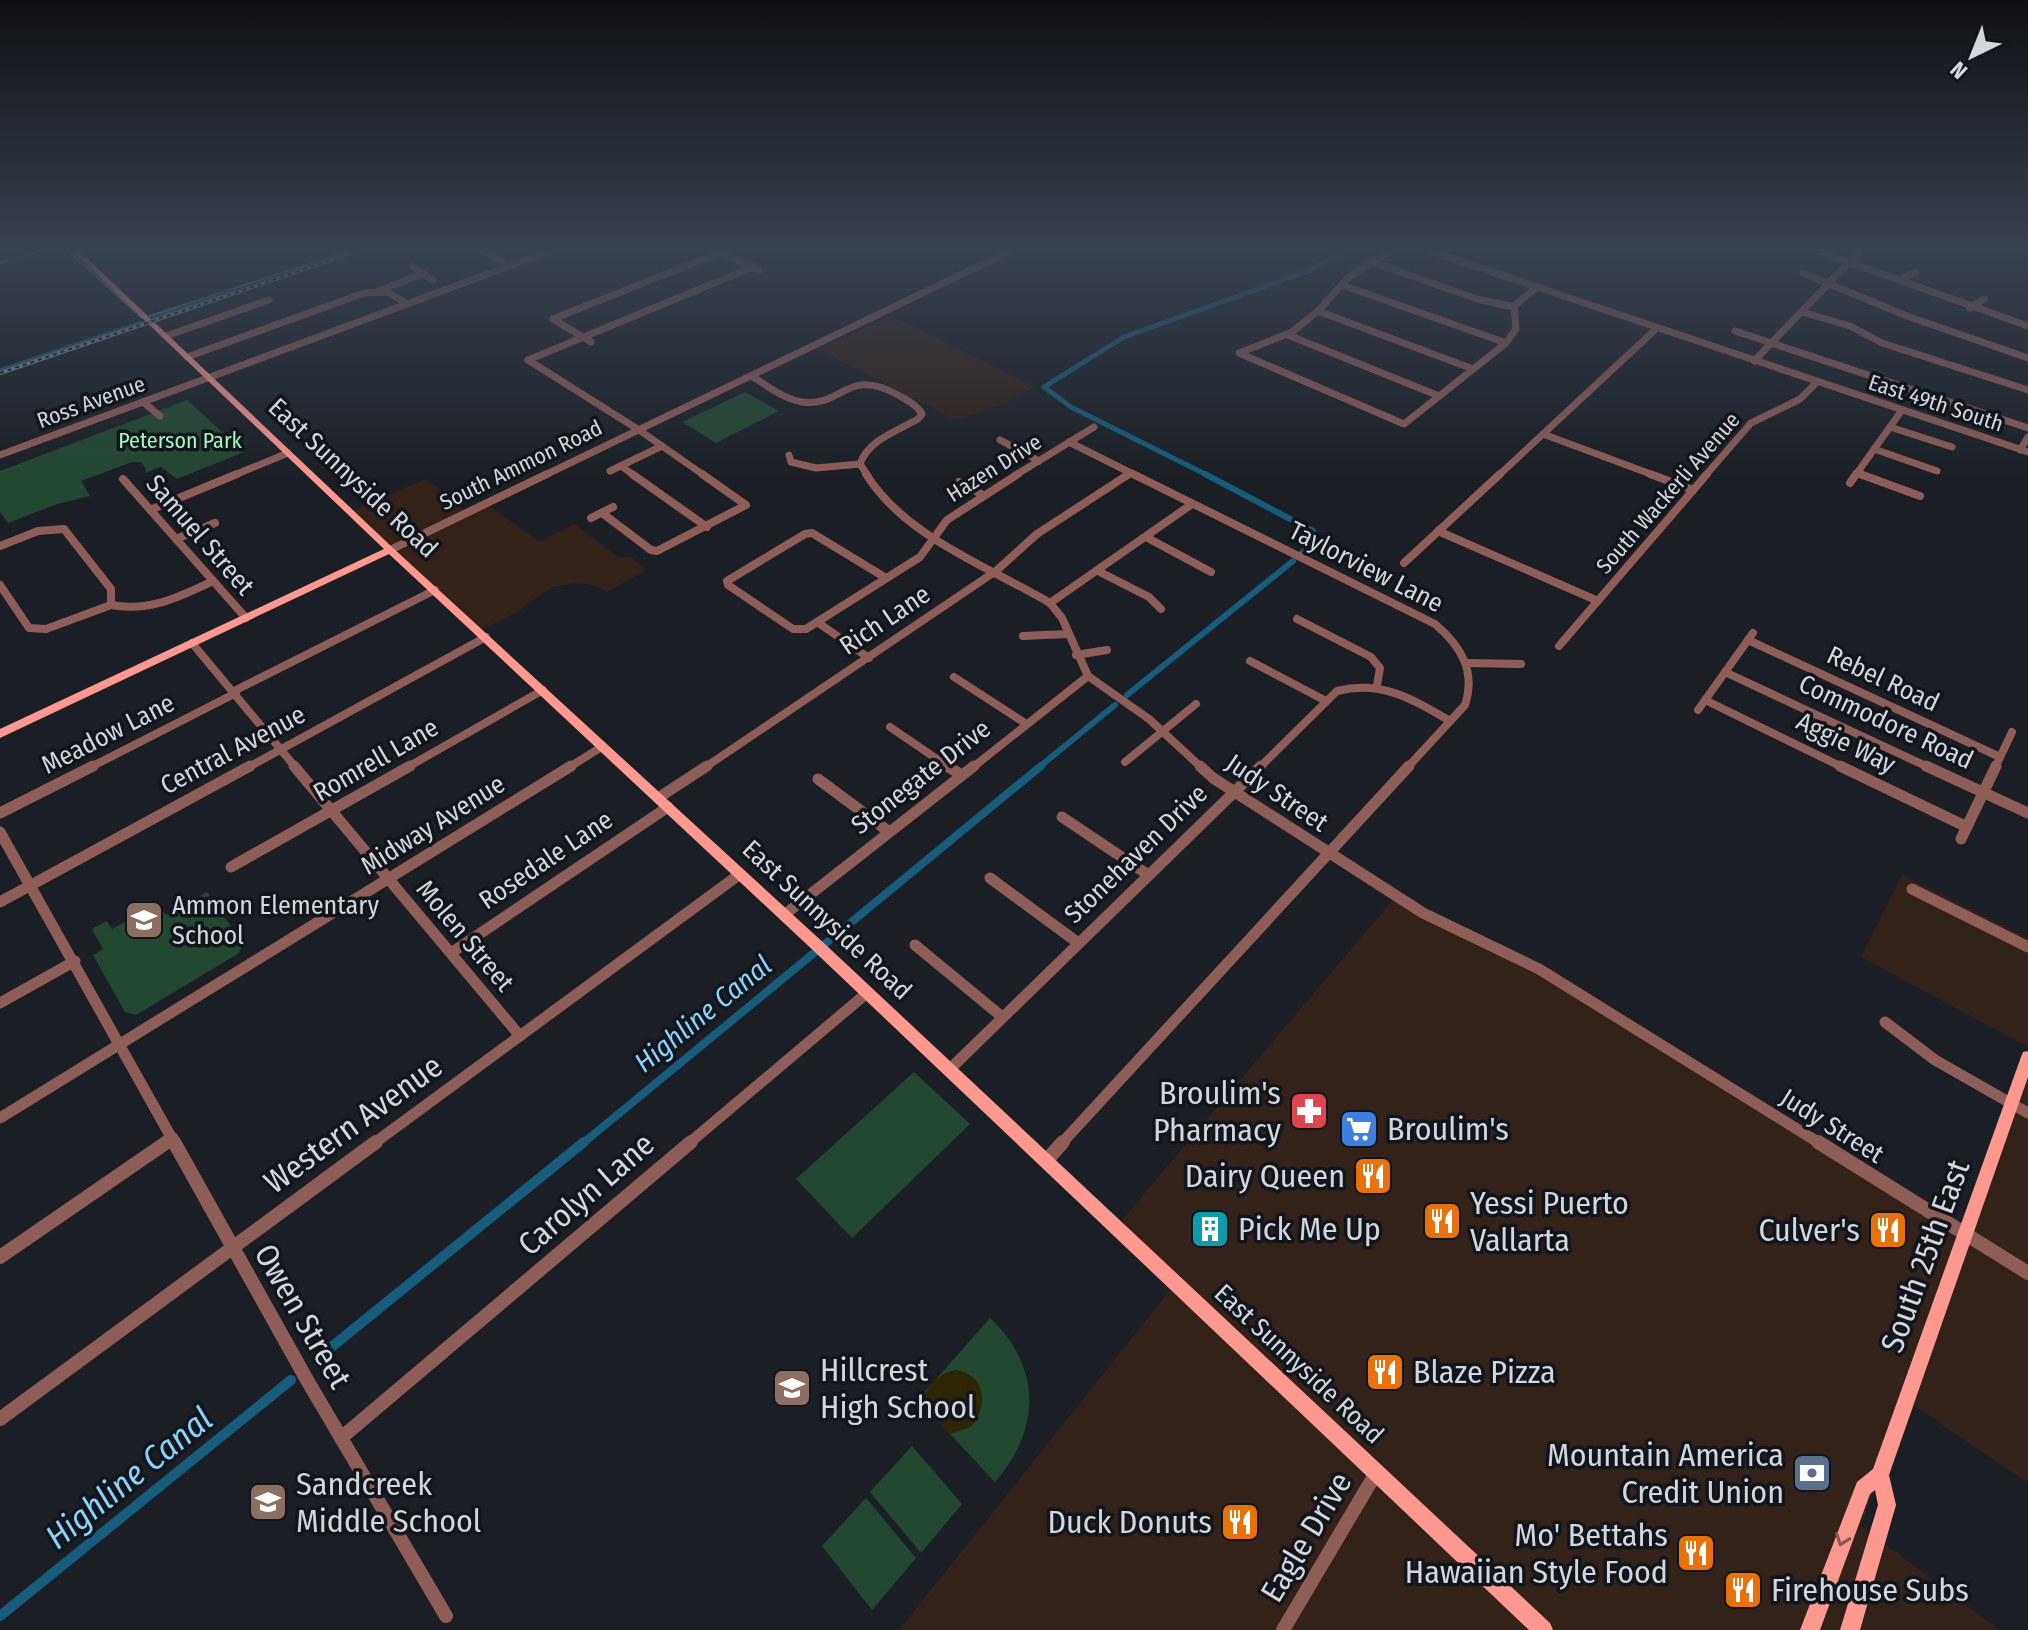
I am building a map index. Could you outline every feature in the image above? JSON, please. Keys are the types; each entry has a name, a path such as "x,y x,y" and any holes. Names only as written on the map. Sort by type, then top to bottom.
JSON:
{"main road":[{"name":"East Sunnyside Road","path":"154,325 390,550 784,915 1543,1630"},
{"name":"South Ammon Road","path":"0,734 390,550"},
{"name":"South 25th East","path":"1850,1630 1887,1505 1880,1475 2028,1057"},
{"name":"South 25th East","path":"1810,1630 1863,1488 1880,1475"}],"street":[{"path":"166,336 197,325"},
{"path":"187,357 275,325"},
{"name":"Ross Avenue","path":"0,455 351,325"},
{"path":"563,325 591,342"},
{"path":"602,513 651,550 657,551 746,505 639,430 528,360 613,325"},
{"name":"South Ammon Road","path":"390,550 856,325"},
{"path":"1300,325 1288,335 1239,353 1404,424 1506,343 1516,325"},
{"path":"1356,325 1473,369"},
{"path":"1455,325 1506,343"},
{"name":"East 49th South","path":"1648,325 2024,451"},
{"path":"1754,361 1789,325"},
{"path":"1847,325 1882,343 2028,390"},
{"path":"1933,325 2028,358"},
{"path":"1404,563 1657,328"},
{"path":"1735,331 2028,428"},
{"path":"1288,335 1439,396"},
{"path":"752,376 800,402 817,402 854,385 867,383 879,386 920,409 922,414 873,444 860,464 804,467 791,462 789,455"},
{"name":"South Wackerli Avenue","path":"1559,646 1751,423 1800,399 1817,382"},
{"path":"143,402 160,416"},
{"path":"1850,483 1902,410"},
{"name":"Hazen Drive","path":"817,622 920,557 947,520 1094,427"},
{"path":"1890,427 1952,447"},
{"path":"1543,434 1693,490"},
{"path":"2024,451 2028,437"},
{"path":"1000,440 1039,461"},
{"name":"Taylorview Lane","path":"1069,442 1435,624 1454,642 1467,663"},
{"path":"610,471 662,446"},
{"path":"1874,449 1937,471"},
{"path":"150,510 288,453"},
{"name":"Judy Street","path":"860,464 891,505 912,523 1050,603 1062,618 1088,676 1162,731 1190,759 1233,791 1423,913 1539,969 2028,1273"},
{"path":"621,466 707,527"},
{"name":"Rich Lane","path":"663,803 996,571 1037,534 1131,473"},
{"path":"1857,473 1920,496"},
{"name":"Samuel Street","path":"123,479 246,618"},
{"path":"959,482 983,495"},
{"path":"1050,603 1192,504"},
{"path":"591,518 613,507"},
{"path":"176,539 215,523"},
{"path":"0,546 38,531 64,529 111,589 111,605"},
{"path":"1438,531 1598,601"},
{"path":"869,658 817,622 806,629 793,629 728,585 727,581 805,534 812,533 886,578"},
{"path":"1146,537 1211,572"},
{"path":"1098,571 1149,597 1161,609"},
{"path":"0,585 29,628 46,629 111,605 141,610 157,607 213,581"},
{"name":"Meadow Lane","path":"0,813 435,590"},
{"path":"1297,619 1371,657 1380,668 1377,685 1450,721"},
{"path":"1023,636 1068,634"},
{"name":"Central Avenue","path":"0,902 486,637"},
{"name":"Rebel Road","path":"1725,672 1750,637 2000,757"},
{"name":"Molen Street","path":"192,643 520,1036"},
{"path":"1076,655 1107,650"},
{"path":"1250,661 1326,701"},
{"path":"1046,1161 1450,721 1468,697 1471,680 1467,663 1521,664"},
{"path":"1698,710 1725,672"},
{"name":"Commodore Road","path":"1725,672 2028,813"},
{"name":"Stonegate Drive","path":"784,915 1088,676"},
{"path":"954,677 1025,723"},
{"name":"Stonehaven Drive","path":"949,1070 1337,691 1354,686 1377,685"},
{"name":"Romrell Lane","path":"231,867 543,690"},
{"name":"Aggie Way","path":"1705,700 1967,827"},
{"path":"1125,762 1196,704"},
{"path":"890,727 960,774"},
{"path":"1961,839 2012,732"},
{"name":"Midway Avenue","path":"0,1118 603,746"},
{"path":"818,779 888,831"},
{"name":"Rosedale Lane","path":"451,953 663,803"},
{"path":"1062,817 1147,874"},
{"name":"Owen Street","path":"0,832 121,1043 232,1248 446,1616"},
{"name":"Western Avenue","path":"0,1419 740,874"},
{"path":"990,878 1077,942"},
{"path":"1912,889 2028,947"},
{"path":"915,945 1001,1016"},
{"path":"0,1003 75,961"},
{"name":"Carolyn Lane","path":"341,1438 867,993"},
{"path":"1885,1022 1935,1060 2028,1113"},
{"path":"0,1257 173,1138"},
{"name":"Eagle Drive","path":"1283,1630 1376,1473"}],"shaded area":[{"path":"872,325 910,325 1035,387 1005,403 955,420 819,349"},
{"path":"426,479 467,512 487,504 540,542 574,524 618,557 631,557 647,570 607,592 579,583 552,587 517,612 479,631 350,512"},
{"path":"1902,875 2028,938 2028,1047 1861,957"},
{"path":"1396,896 1498,949 1964,1234 2028,1057 2028,1483 1906,1400 1861,1526 1999,1630 899,1630 1175,1284 1116,1227"}],"green space":[{"path":"745,392 779,411 716,443 682,422"},
{"name":"Peterson Park","path":"187,400 244,452 177,479 161,467 145,473 141,462 132,462 81,481 90,496 57,504 8,523 0,512 0,471"},
{"path":"207,892 243,944 239,953 136,1015 125,1012 93,955 103,949 92,929 107,921 112,929 127,921 134,932 158,919 155,912 161,908 166,915"},
{"path":"914,1072 970,1124 852,1238 796,1179"},
{"path":"990,1318 1019,1357 1027,1377 1029,1398 1021,1441 995,1482 923,1405 923,1394"},
{"path":"912,1446 962,1504 921,1553 870,1492"},
{"path":"866,1498 916,1558 872,1610 822,1546"}],"sand":[{"path":"956,1370 974,1378 982,1392 982,1401 977,1419 971,1427 950,1434 923,1405 933,1382 943,1374"}],"waterway":[{"path":"0,371 135,325"},
{"path":"1157,325 1124,337 1044,387 1071,407 1205,474"},
{"path":"1205,474 1209,476"},
{"path":"1205,474 1313,531 1317,539 1302,553"},
{"path":"1127,695 1293,561"},
{"name":"Highline Canal","path":"1038,768 1115,705"},
{"name":"Highline Canal","path":"582,1144 1041,766"},
{"name":"Highline Canal","path":"318,1358 584,1142"},
{"name":"Highline Canal","path":"0,1616 291,1380"}],"railway":[{"path":"0,373 141,325"}],"place":[{"name":"Ammon Elementary School","path":"144,920"},
{"name":"Broulim's Pharmacy","path":"1309,1111"},
{"name":"Broulim's","path":"1359,1129"},
{"name":"Dairy Queen","path":"1373,1176"},
{"name":"Yessi Puerto Vallarta","path":"1442,1221"},
{"name":"Pick Me Up","path":"1210,1229"},
{"name":"Culver's","path":"1888,1230"},
{"name":"Blaze Pizza","path":"1385,1372"},
{"name":"Hillcrest High School","path":"792,1388"},
{"name":"Mountain America Credit Union","path":"1812,1473"},
{"name":"Sandcreek Middle School","path":"268,1502"},
{"name":"Duck Donuts","path":"1240,1522"},
{"name":"Mo' Bettahs Hawaiian Style Food","path":"1696,1553"},
{"name":"Firehouse Subs","path":"1743,1590"}]}
